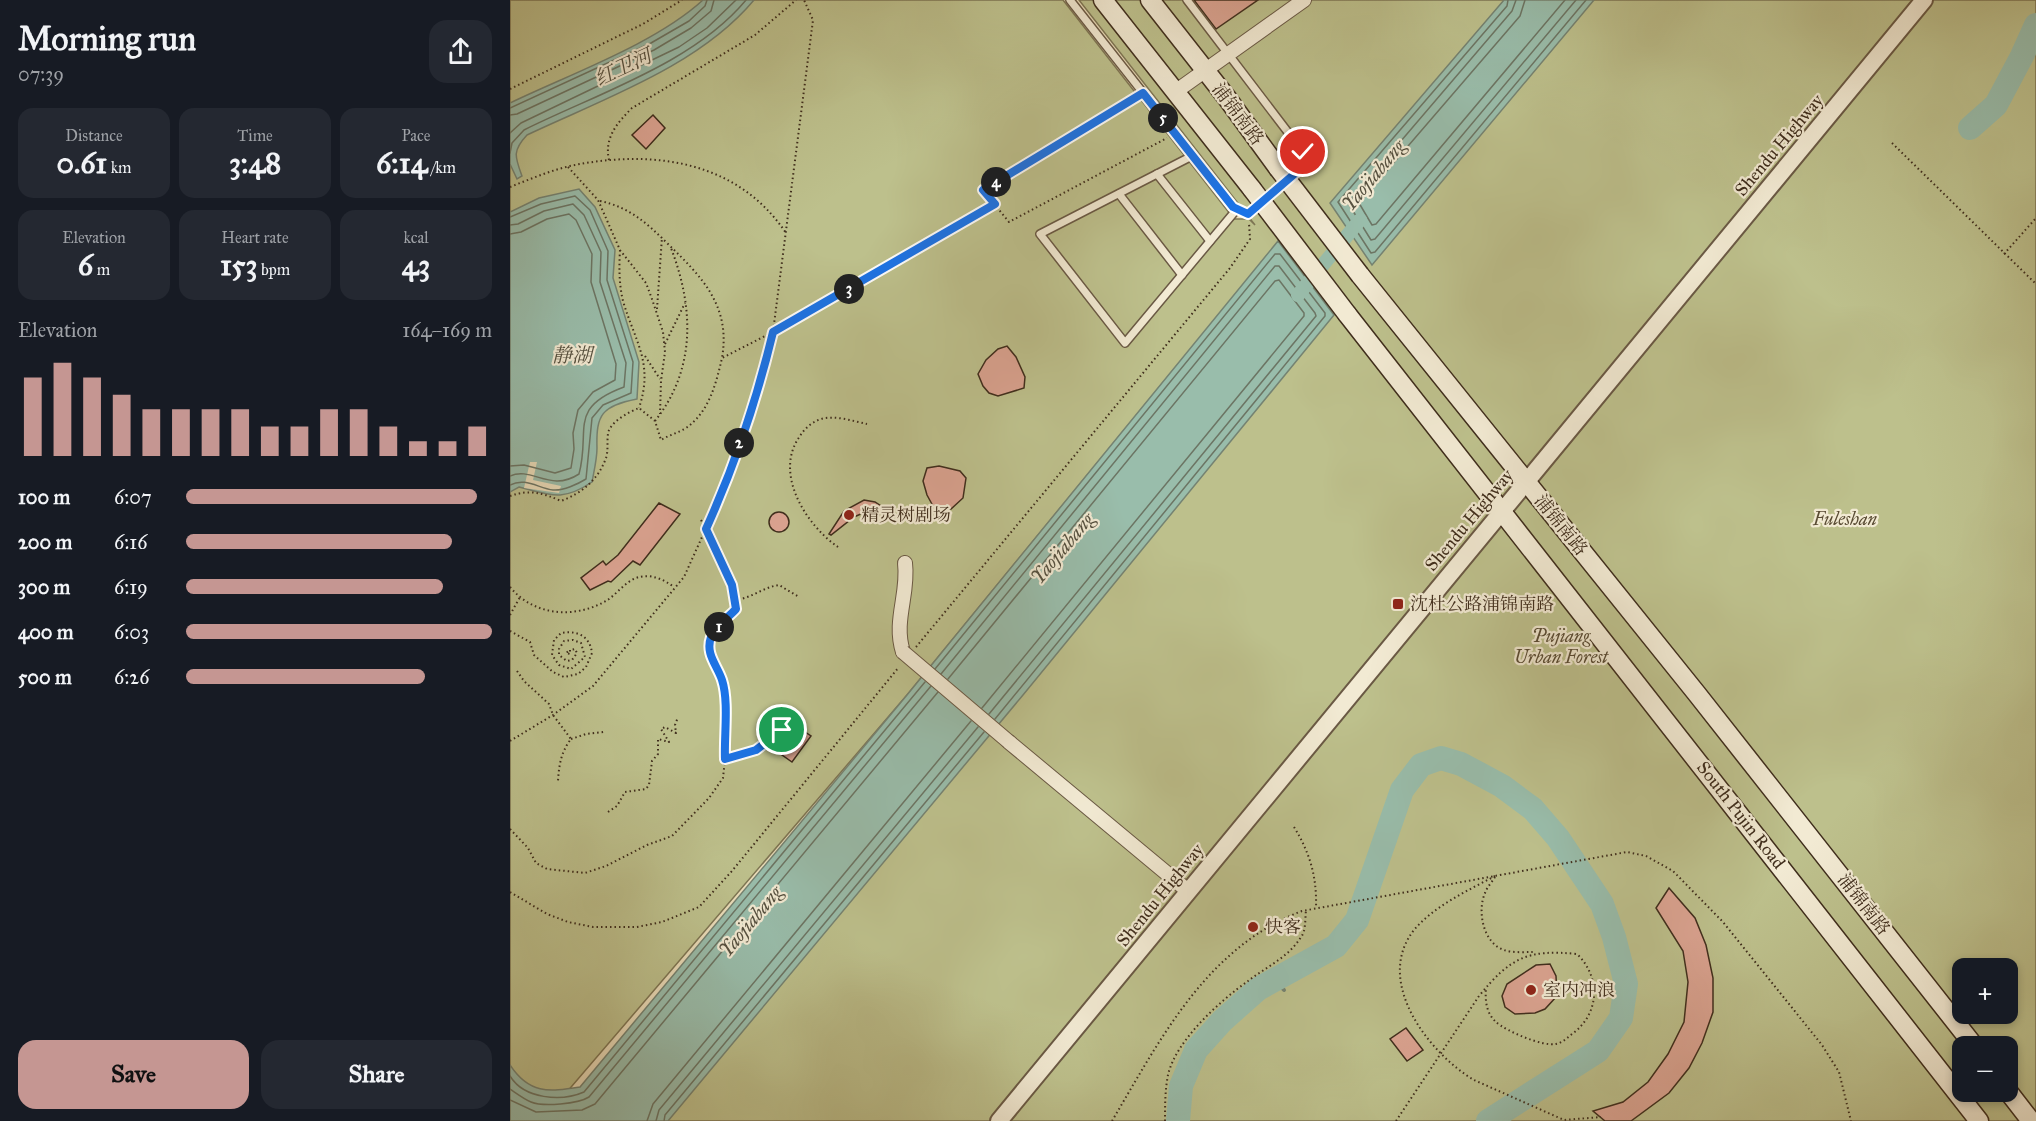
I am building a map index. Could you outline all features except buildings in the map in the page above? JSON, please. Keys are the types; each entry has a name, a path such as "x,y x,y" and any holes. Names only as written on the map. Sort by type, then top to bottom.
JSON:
{"main road":[{"name":"South Pujin Road","path":"1103,0 1979,1121"},
{"name":"浦锦南路","path":"1150,0 1360,275 1719,722 1966,1036"},
{"path":"2016,1102 2031,1121"}],"street":[{"path":"1175,92 1304,0"},
{"name":"Shendu Highway","path":"999,1121 1924,0"},
{"path":"905,563 907,580 899,613 903,652 1188,891"}],"lane":[{"path":"1070,0 1233,207 1248,214 1306,164 1303,152 1186,0"},
{"path":"1192,156 1040,234 1125,343 1237,209"},
{"path":"1157,174 1210,242"},
{"path":"1119,194 1182,275"}],"path":[{"path":"511,89 643,24 682,0"},
{"path":"609,160 606,148 610,138 615,127 632,108 755,35 796,0"},
{"path":"510,741 553,715 593,686 684,577 716,506 762,376 773,332 813,20 804,0"},
{"path":"1143,93 983,190 1009,222 1169,137"},
{"path":"1892,143 2036,284"},
{"path":"510,187 568,167 609,160 663,161 686,165 726,178 756,197 777,219 786,233"},
{"path":"568,167 598,200 620,250 646,283 657,312 664,345 660,414"},
{"path":"598,200 615,204 645,220 689,262 711,292 723,328 722,358 710,399 699,416 687,427 661,440 655,421 639,408"},
{"path":"722,358 773,332 995,204"},
{"path":"2004,254 2036,218"},
{"path":"657,312 662,237"},
{"path":"655,421 674,395 687,339 687,301 682,277 670,246"},
{"path":"620,250 619,281 623,300 643,354 661,381"},
{"path":"664,345 687,301"},
{"path":"639,408 644,381 643,354"},
{"path":"510,496 524,491 541,492 561,501 580,494 592,482 606,458 609,430 627,413 639,408"},
{"path":"838,547 826,539 798,499 790,478 790,459 795,442 806,427 823,418 844,419 867,424"},
{"path":"510,829 528,848 536,864 547,869 585,873 672,836 709,798 723,778 724,693 722,680 710,654 711,638 715,630 736,609 732,585 724,564 701,520"},
{"path":"510,587 520,597 540,609 558,613 576,612 606,601 636,578 661,577 675,588"},
{"path":"734,600 743,599 771,586 779,585 799,597"},
{"path":"510,615 520,597"},
{"path":"510,631 530,642 534,655 553,672 564,677 578,674 586,667 592,653 591,645 579,633 561,633 554,640 552,655 559,665 571,669 585,657 585,650 581,644 573,640 564,641 559,649 559,655 567,662 572,660 577,653 575,649 570,650"},
{"path":"517,671 524,681 549,704 553,715 571,739"},
{"path":"725,759 756,750 782,730 791,716"},
{"path":"609,812 617,806 625,792 646,789 649,785 652,761 658,754 658,739 669,742 661,729 665,727 676,733 678,717"},
{"path":"558,781 561,759 571,739 604,732"},
{"path":"1294,826 1304,843 1313,867 1317,885 1316,908"},
{"path":"1112,1121 1168,1025 1201,983 1231,953 1270,924 1306,910 1627,852 1646,856 1673,870 1694,889 1723,922 1822,1045 1839,1072 1851,1121"},
{"path":"1486,988 1485,1002 1496,1023 1538,1044 1558,1044 1578,1030 1588,1018 1593,1006 1593,978 1586,963 1577,954 1503,950 1492,942 1485,932 1482,921 1485,893 1497,875"},
{"path":"1497,875 1445,904 1413,932 1405,947 1401,966 1405,1002 1417,1024 1441,1053 1462,1073 1564,1121 1601,1117"},
{"path":"1165,1121 1168,1073 1179,1052 1198,1026 1221,1003 1290,951 1303,935 1306,910"},
{"path":"1396,1121 1486,988 1508,966 1536,952"}],"green space":[{"name":"Pujiang Urban Forest","path":"510,0 1063,0 1234,219 1249,219 1255,225 1079,0 2036,0 2036,1121 566,1121 1184,357 907,695 542,1121 510,1121"}],"water":[{"name":"红卫河","path":"703,0 754,0 732,23 706,44 678,62 618,94 527,135 519,145 516,154 522,176 517,179 510,164 510,103 637,44 661,31"},
{"path":"1504,0 1594,0 1372,265 1330,203"},
{"name":"静湖","path":"579,189 595,207 615,250 613,278 639,362 637,399 616,405 604,413 600,419 592,482 572,492 556,495 519,487 510,492 510,212 539,198"},
{"path":"1278,241 1334,315 1023,695 668,1121 510,1121 510,1065 524,1081 540,1089 558,1090 580,1087 907,695"}],"pier":[{"path":"530,462 537,462 533,480 561,486 559,493 524,488"}],"waterway":[{"path":"1970,128 1996,105 2036,25"},
{"name":"Yaojiabang","path":"1298,295 1360,220"},
{"path":"1178,1121 1181,1086 1196,1050 1222,1021 1258,989 1336,946 1357,920 1402,790 1421,765 1441,758 1461,764 1502,786 1533,809 1558,838 1602,904 1614,937 1626,984 1621,1018 1598,1051 1488,1121"},
{"path":"1274,979 1284,990"}],"place":[{"name":"精灵树剧场","path":"849,515"},
{"name":"沈杜公路浦锦南路","path":"1398,604"},
{"name":"快客","path":"1253,927"},
{"name":"室内冲浪","path":"1531,990"}],"route":[{"path":"782,730 756,750 732,759 725,759 724,693 722,680 710,654 711,638 715,630 736,609 732,585 706,529 762,376 773,332 995,204 983,190 1143,93 1233,207 1248,214 1306,164 1303,152"}],"park label":[{"name":"Fuleshan","path":"1845,519"}]}
